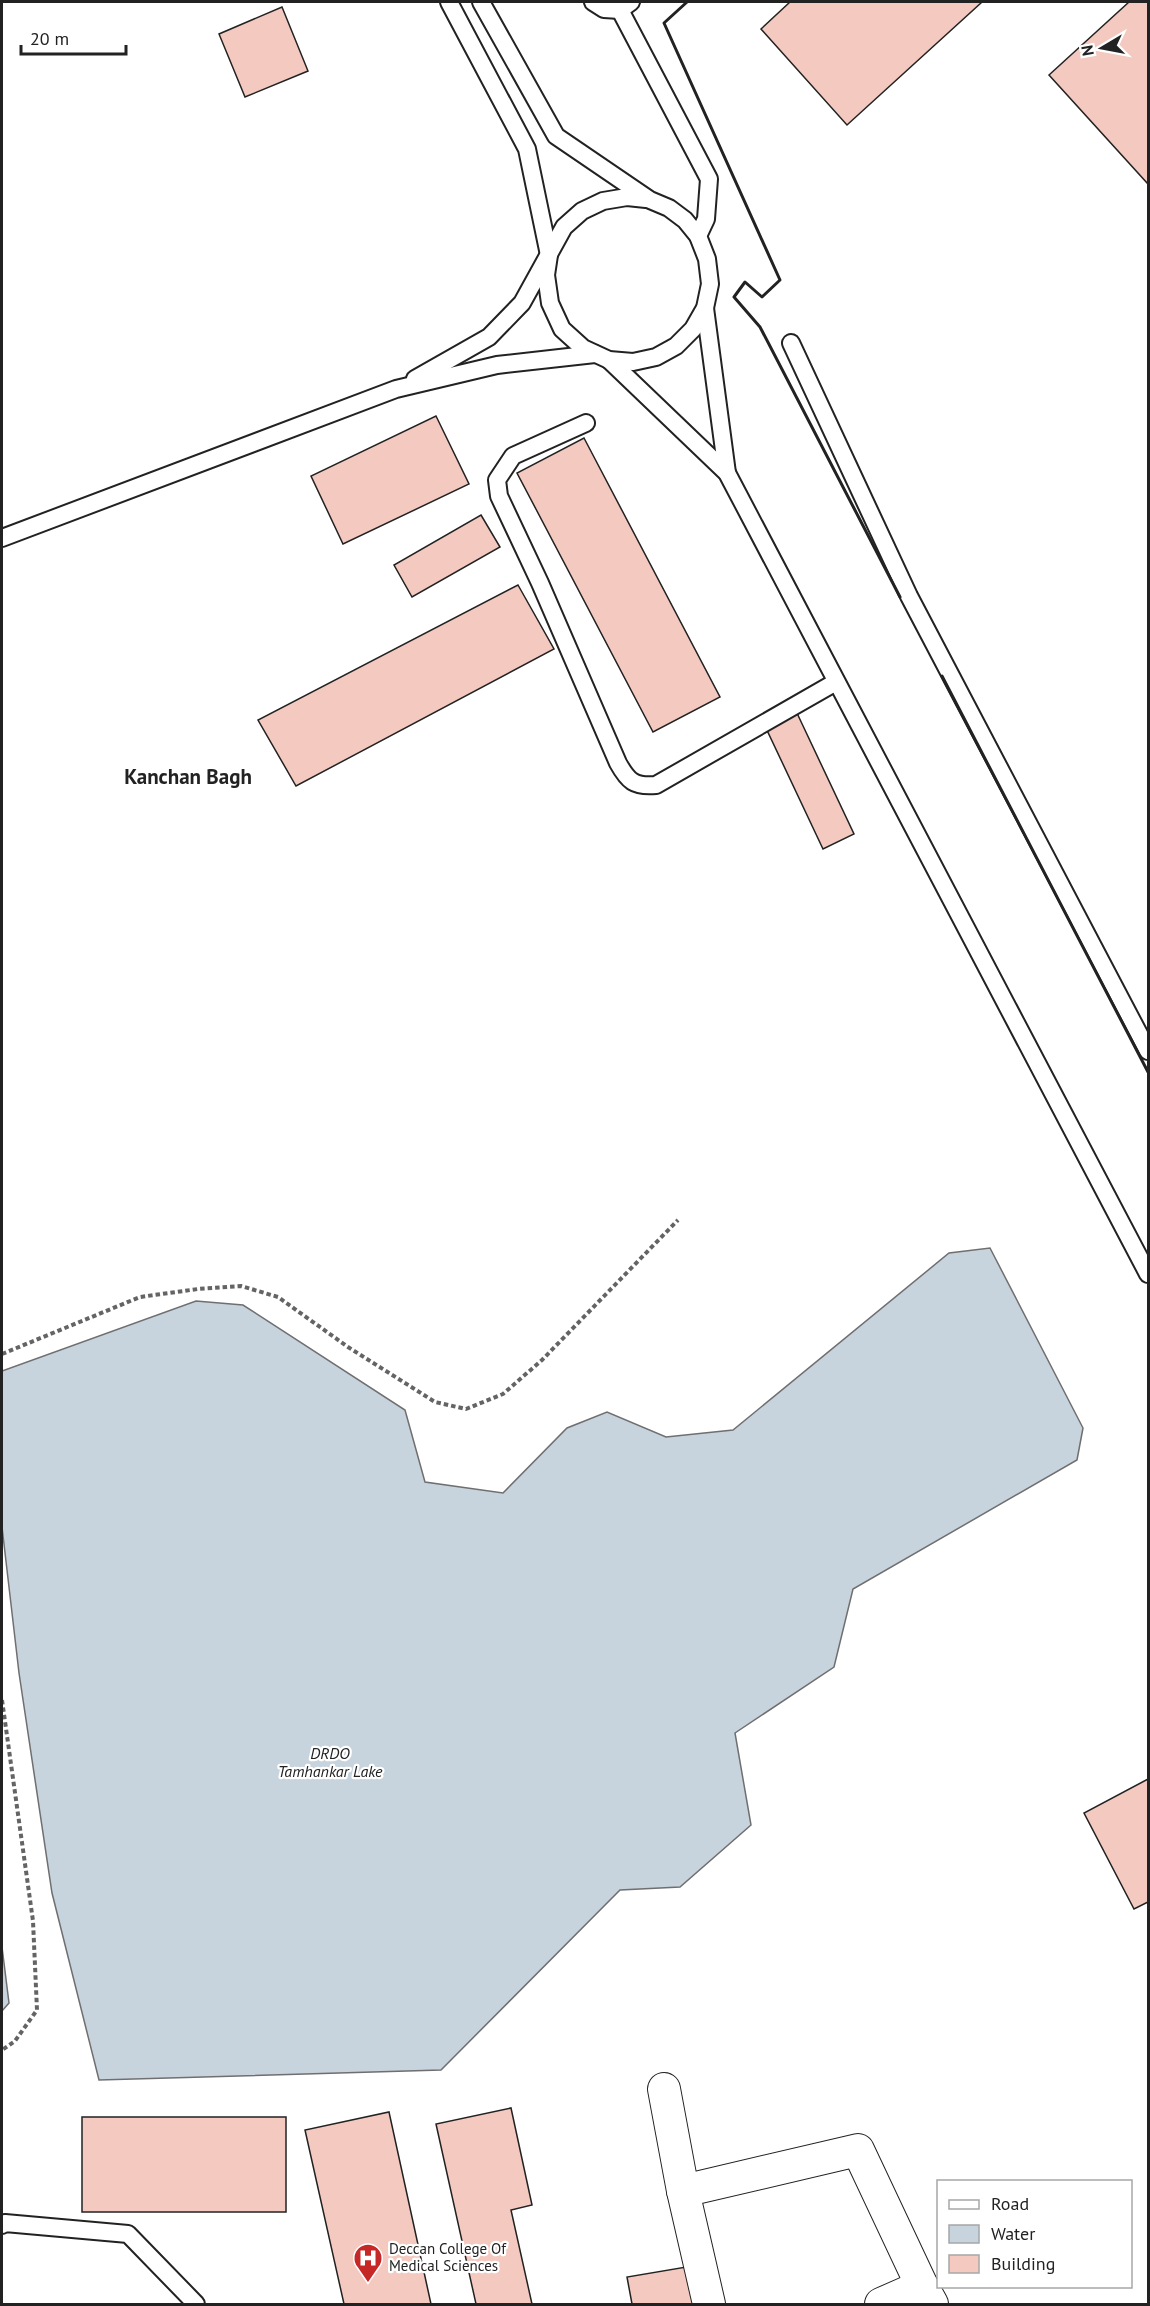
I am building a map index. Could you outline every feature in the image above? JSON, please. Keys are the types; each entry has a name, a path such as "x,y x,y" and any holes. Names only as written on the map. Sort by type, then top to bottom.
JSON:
{"street":[{"path":"664,2089 683,2191 710,2304"},
{"path":"683,2191 858,2150 927,2295 881,2304"}],"lane":[{"path":"449,2 527,149 549,255 546,275 550,303 562,329 583,348 602,357 727,473 1149,1274"},
{"path":"2,538 396,389 497,365 602,357 633,362 656,357 676,346 693,329 705,308 710,284 707,259 698,236 685,220 669,208 650,200 556,136 481,2"},
{"path":"593,2 604,9 625,6 708,179 706,219 698,236"},
{"path":"396,389 489,337 522,303 564,227 582,211 603,201 627,197 650,200"},
{"path":"705,308 727,473"},
{"path":"791,343 909,596 1149,1051"},
{"path":"586,423 513,456 497,480 499,496 618,763 627,778 642,786 656,784 836,682"},
{"path":"2,2225 5,2223 128,2234 196,2304"}],"path":[{"path":"2,1354 140,1297 241,1286 278,1297 348,1347 435,1402 466,1409 503,1394 542,1360 678,1220"},
{"path":"2,1700 33,1921 37,2010 15,2041 2,2050"}],"water":[{"name":"DRDO Tamhankar Lake","path":"990,1248 1083,1428 1077,1460 853,1589 834,1667 735,1733 751,1825 680,1887 620,1890 441,2070 99,2080 52,1893 19,1673 2,1527 2,1371 196,1301 243,1305 405,1410 425,1482 503,1493 567,1428 607,1412 666,1437 733,1430 949,1253"},
{"path":"2,1947 9,2003 2,2011"}],"building":[{"path":"790,2 982,2 847,125 761,29"},
{"path":"1129,2 1148,2 1148,184 1049,75"},
{"path":"282,7 308,71 245,97 219,34"},
{"path":"436,416 469,484 343,544 311,476"},
{"path":"584,438 720,697 653,732 517,473"},
{"path":"481,515 500,547 412,597 394,565"},
{"path":"518,585 554,649 296,786 258,720"},
{"path":"796,711 854,834 823,849 765,726"},
{"path":"1148,1779 1148,1902 1134,1909 1084,1813"},
{"path":"511,2108 532,2205 511,2210 532,2304 476,2304 436,2124"},
{"path":"389,2112 431,2304 344,2304 305,2130"},
{"path":"82,2117 286,2117 286,2212 82,2212"},
{"path":"692,2266 699,2304 632,2304 627,2277"}],"wall":[{"path":"687,2 664,23 780,280 762,297 745,282 734,297 760,327 900,597"},
{"path":"942,676 1148,1072"}],"place":[{"name":"Deccan College Of Medical Sciences","path":"368,2284"}],"district":[{"name":"Kanchan Bagh","path":"188,777"}]}
